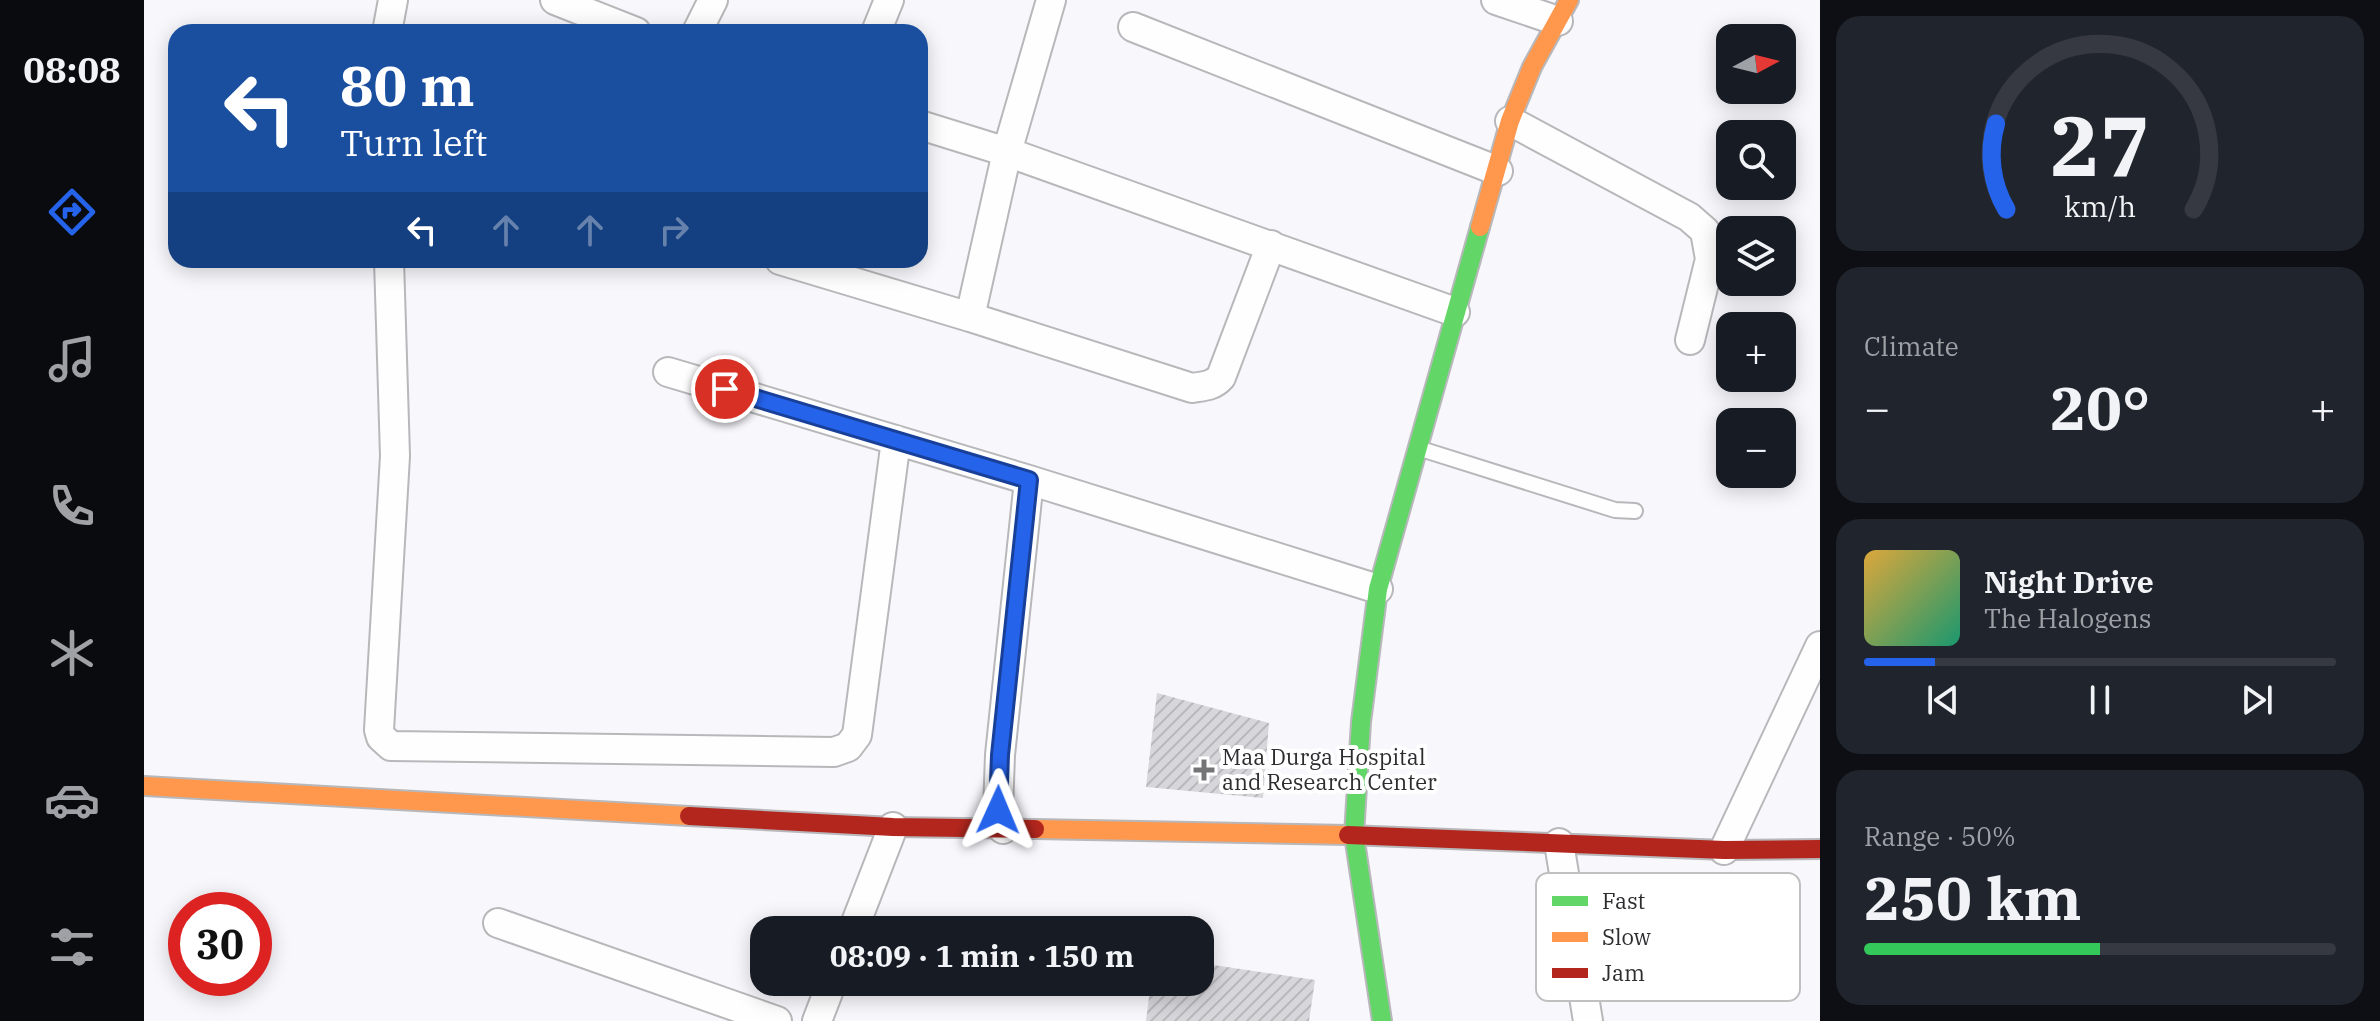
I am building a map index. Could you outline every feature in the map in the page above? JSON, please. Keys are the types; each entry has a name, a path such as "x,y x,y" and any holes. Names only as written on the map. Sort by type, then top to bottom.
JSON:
{"street":[{"path":"388,24 393,0"},
{"path":"555,0 616,24"},
{"path":"701,24 713,0"},
{"path":"879,24 889,0"},
{"path":"970,317 1007,152 1051,0"},
{"path":"1382,1021 1354,835 1361,722 1378,589 1510,121 1532,67 1564,10 1496,0"},
{"path":"1133,27 1498,171"},
{"path":"1510,121 1689,217 1705,231 1710,259 1690,340"},
{"path":"928,127 1007,152 1455,312"},
{"path":"807,268 1192,388 1215,383 1221,377 1271,245"},
{"path":"389,268 395,456 379,730 381,737 391,746 834,752 848,747 857,735 896,440"},
{"path":"668,372 1378,589"},
{"path":"1003,829 998,810 1000,755 1029,480"},
{"path":"1724,850 1820,646"},
{"path":"144,786 893,827 1354,835 1724,850 1820,849"},
{"path":"858,916 893,827"},
{"path":"1559,843 1564,873"},
{"path":"498,923 777,1021"},
{"path":"817,1021 827,996"},
{"path":"1585,1001 1588,1021"}],"lane":[{"path":"1417,447 1615,510 1635,511"}],"building":[{"path":"1157,693 1269,723 1263,798 1146,787"},
{"path":"1214,965 1315,980 1309,1021 1146,1021 1149,996 1214,996"}],"traffic: fast":[{"path":"1382,1021 1354,835 1361,722 1378,589 1480,227"}],"traffic: slow":[{"path":"1480,227 1510,121 1532,67 1569,0"},
{"path":"144,786 689,816"},
{"path":"1035,829 1348,835"}],"traffic: jam":[{"path":"689,816 893,827 1035,829"},
{"path":"1348,835 1724,850 1820,849"}],"place":[{"name":"Maa Durga Hospital and Research Center","path":"1204,770"}],"route":[{"path":"725,389 1029,480 1000,755 998,810"}]}
